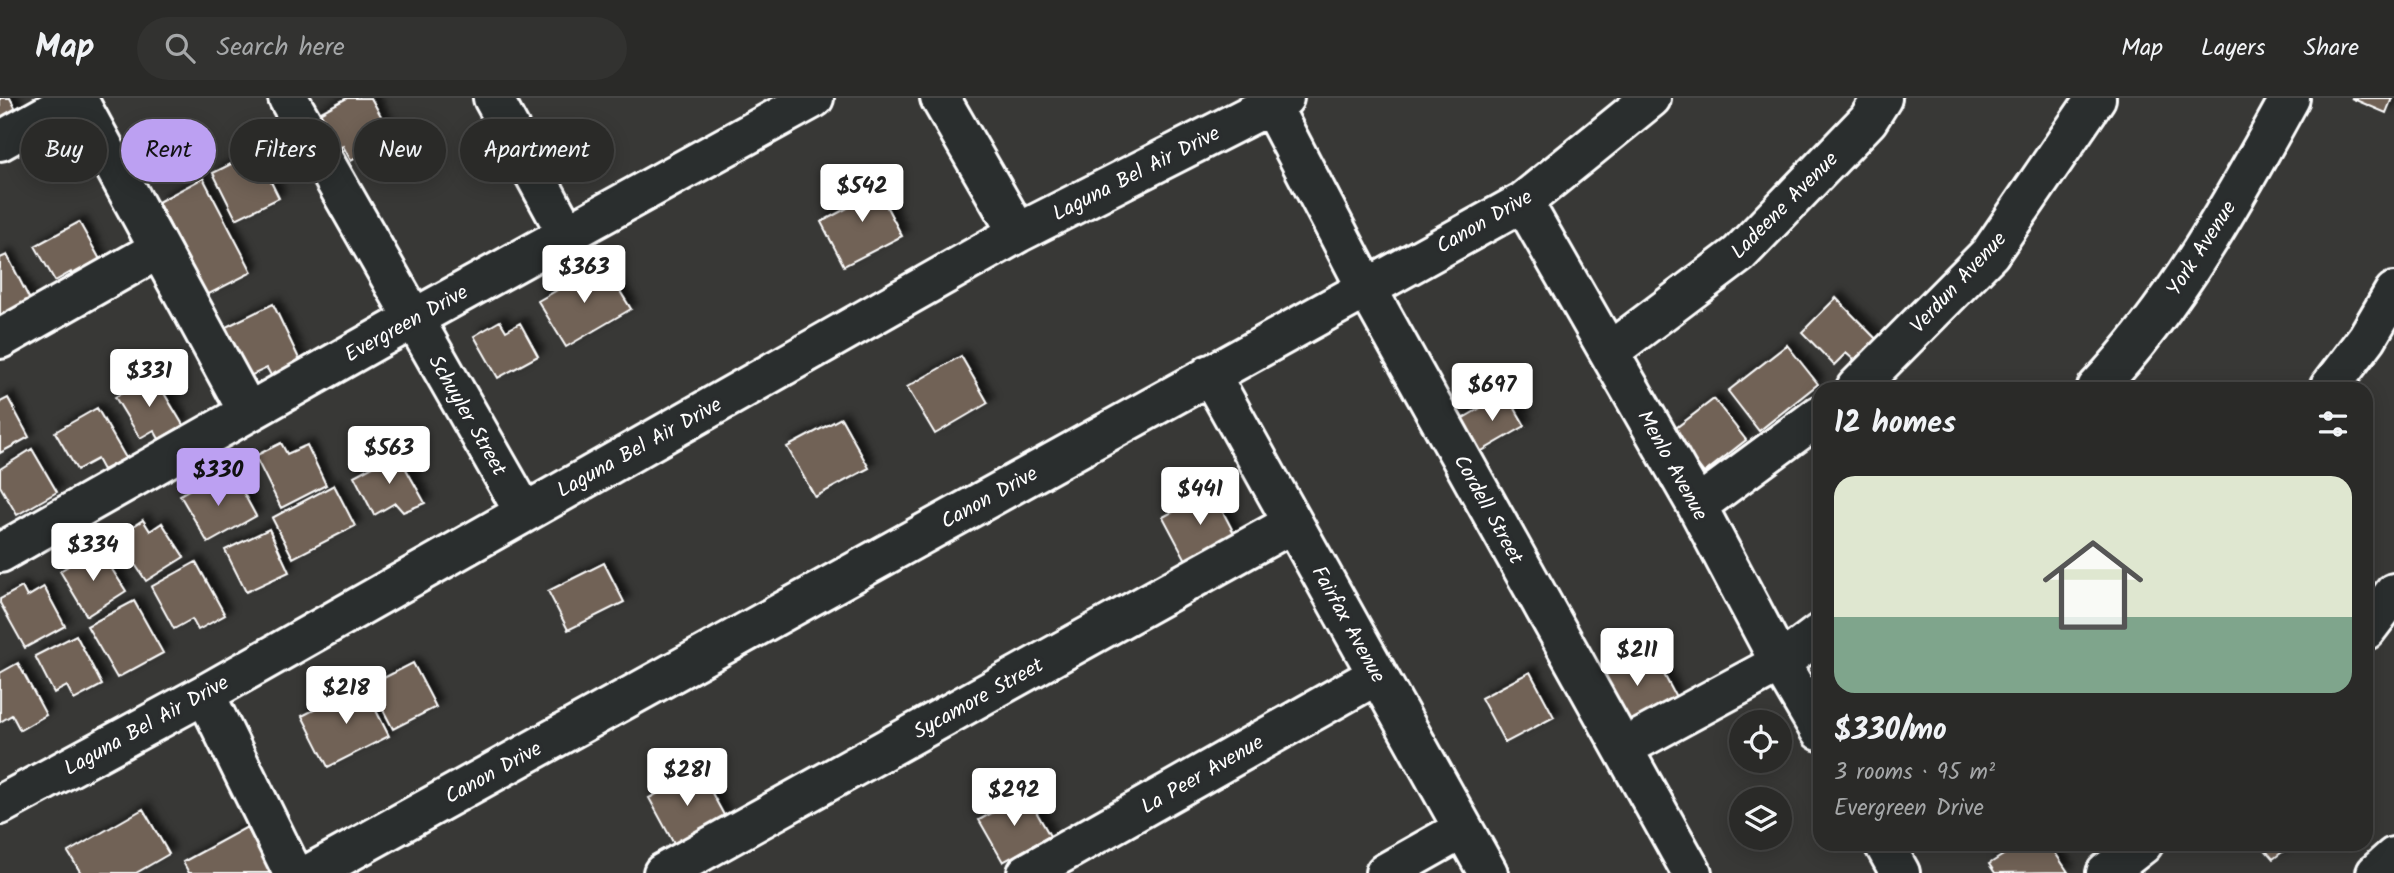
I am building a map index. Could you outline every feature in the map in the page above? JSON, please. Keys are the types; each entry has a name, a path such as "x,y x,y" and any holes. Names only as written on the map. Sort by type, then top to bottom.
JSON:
{"street":[{"path":"0,141 77,98 248,412"},
{"name":"Schuyler Street","path":"288,98 524,512"},
{"path":"492,98 568,234"},
{"name":"Evergreen Drive","path":"0,552 413,319 814,98"},
{"path":"940,98 1018,233"},
{"name":"Canon Drive","path":"311,873 1523,201 1651,98"},
{"name":"Ladeene Avenue","path":"1608,352 1739,254 1868,120 1882,98"},
{"name":"Verdun Avenue","path":"1862,382 1990,253 2096,98"},
{"name":"York Avenue","path":"2104,382 2131,353 2227,212 2290,98"},
{"name":"Laguna Bel Air Drive","path":"0,805 205,694 1018,233 1277,102"},
{"name":"Cordell Street","path":"1277,102 1366,287 1692,873"},
{"name":"Menlo Avenue","path":"1523,201 1697,506 1780,663 1813,719"},
{"path":"0,339 159,249"},
{"path":"2337,382 2381,347 2394,292"},
{"name":"Fairfax Avenue","path":"1210,374 1488,873"},
{"path":"1697,506 1813,420"},
{"name":"Sycamore Street","path":"663,873 1293,523"},
{"path":"2373,621 2394,593"},
{"path":"1623,747 1780,663 1813,639"},
{"name":"La Peer Avenue","path":"1027,873 1377,675"},
{"path":"205,694 293,873"},
{"path":"1385,873 1463,829"},
{"path":"1888,851 1900,873"},
{"path":"2106,873 2134,851"},
{"path":"2376,873 2394,856"}],"building":[{"path":"0,98 10,98 19,115 0,125"},
{"path":"347,98 371,98 383,119 354,119 354,159 351,161 343,146 340,148 340,119 312,117"},
{"path":"2351,98 2392,98 2386,113"},
{"path":"230,164 230,182 271,182 279,198 236,219 216,179 216,172"},
{"path":"871,177 902,236 844,266 821,222 855,204 848,189"},
{"path":"196,182 205,182 252,272 207,295 158,202"},
{"path":"79,222 107,272 80,287 71,272 55,281 35,246"},
{"path":"7,255 32,304 0,330 0,258"},
{"path":"603,264 631,309 566,347 538,301"},
{"path":"1836,298 1878,341 1856,362 1846,353 1834,365 1802,332"},
{"path":"273,304 302,365 273,379 267,368 250,376 226,327"},
{"path":"500,321 506,331 520,323 538,356 498,378 474,336"},
{"path":"1787,345 1816,382 1813,382 1813,388 1759,431 1728,391"},
{"path":"961,356 988,403 935,434 907,387"},
{"path":"153,375 183,425 159,439 154,430 140,438 115,397"},
{"path":"1506,393 1525,426 1478,453 1460,420"},
{"path":"8,398 29,437 0,453 0,402"},
{"path":"1714,399 1746,440 1704,473 1672,431"},
{"path":"97,408 126,458 103,470 97,459 77,470 55,432"},
{"path":"841,418 869,468 815,497 787,447"},
{"path":"281,443 287,454 307,445 326,485 281,508 255,456"},
{"path":"32,449 57,492 17,515 0,486 0,469"},
{"path":"397,453 425,503 403,512 395,503 374,515 354,476"},
{"path":"212,477 219,490 236,479 256,516 208,543 180,495"},
{"path":"334,485 355,526 293,558 272,518"},
{"path":"1212,491 1236,537 1188,564 1163,517"},
{"path":"143,520 150,531 162,523 184,557 146,581 117,537"},
{"path":"269,529 289,572 246,592 225,550"},
{"path":"88,554 92,560 102,554 126,591 87,616 60,571"},
{"path":"196,562 225,615 198,630 192,619 174,629 151,587"},
{"path":"604,563 624,602 568,630 548,591"},
{"path":"22,587 27,597 44,587 65,626 25,648 0,603 0,599"},
{"path":"134,601 163,653 117,678 87,626"},
{"path":"76,635 102,685 74,700 67,686 54,693 35,656"},
{"path":"1651,650 1676,697 1623,725 1598,679"},
{"path":"18,663 46,715 20,730 12,715 0,722 0,673"},
{"path":"413,663 436,707 393,729 370,685"},
{"path":"1530,672 1554,717 1505,743 1481,698"},
{"path":"363,685 389,736 328,767 302,716"},
{"path":"700,771 725,817 674,844 649,798"},
{"path":"1026,794 1050,836 1003,862 979,820"},
{"path":"143,809 169,854 136,873 81,873 68,852"},
{"path":"247,827 271,873 189,873 183,862"},
{"path":"2010,851 2054,851 2068,872 1995,873 1989,864"},
{"path":"2266,851 2284,851 2273,859"}]}
